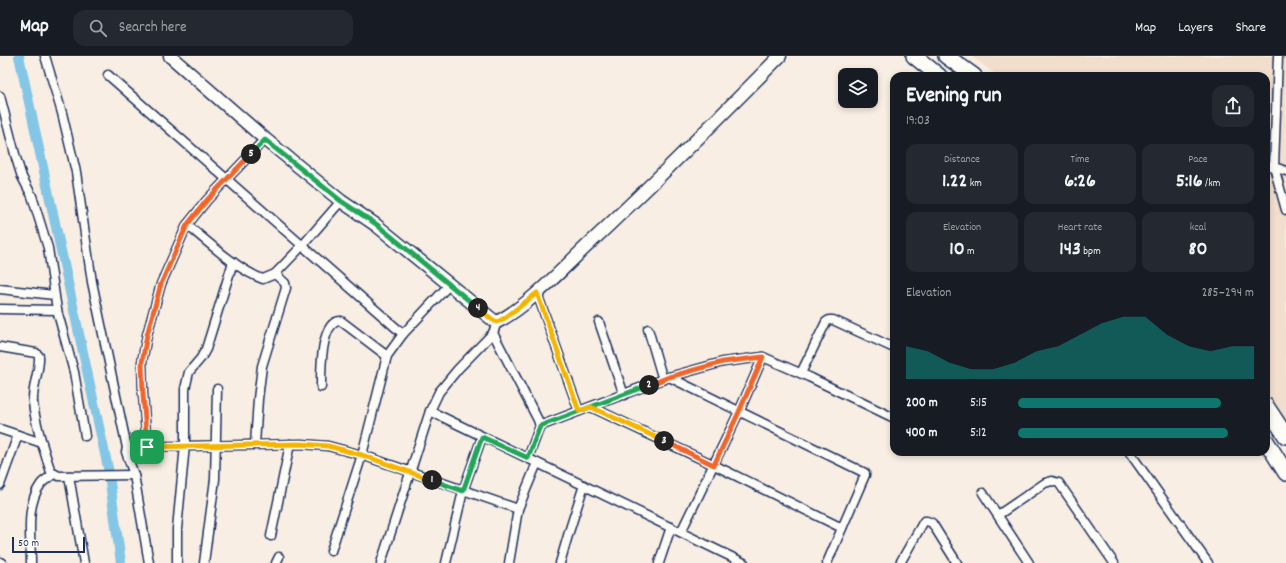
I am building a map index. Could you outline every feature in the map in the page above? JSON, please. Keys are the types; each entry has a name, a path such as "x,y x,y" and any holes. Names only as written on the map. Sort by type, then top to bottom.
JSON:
{"highway":[{"path":"914,56 934,72"},
{"path":"946,56 968,72"},
{"path":"1270,412 1286,436"},
{"path":"1270,447 1286,473"}],"street":[{"path":"45,56 62,113 76,172 92,282 127,448 126,452 134,476 149,563"},
{"path":"170,56 265,140 341,201 376,224 493,320 495,328 540,426 528,458"},
{"path":"381,563 430,412 438,392 505,318 537,293 673,165 780,56"},
{"path":"1278,56 1274,141 1270,166 1286,210"},
{"path":"108,75 403,334"},
{"path":"0,96 16,158 22,177 32,196 48,248 54,295 74,372 85,436"},
{"path":"147,447 142,362 147,335 161,284 187,225 207,200 265,140"},
{"path":"1270,166 1286,171"},
{"path":"187,225 233,262 257,277 263,279 275,274 302,246 341,201"},
{"path":"177,563 177,529 185,445 184,389 189,372 201,358 206,349 233,262"},
{"path":"255,444 262,366 286,288 285,283 275,274"},
{"path":"331,552 362,455 387,356 403,334 450,284"},
{"path":"0,289 54,295"},
{"path":"537,293 579,411"},
{"path":"0,310 57,310"},
{"path":"802,373 826,322 829,320 833,320 890,346"},
{"path":"321,387 323,345 329,327 334,322 341,321 387,356"},
{"path":"599,322 624,395"},
{"path":"648,329 666,379 739,412 865,473 827,563"},
{"path":"0,347 36,353 39,356 34,385 33,402 42,443 51,472 59,476 134,476"},
{"path":"540,426 666,379 723,362 763,357 802,373 890,416"},
{"path":"681,532 739,412 763,357"},
{"path":"204,563 215,479 217,389"},
{"path":"591,407 842,528"},
{"path":"430,412 744,563"},
{"path":"0,429 42,443"},
{"path":"0,485 18,435"},
{"path":"446,563 463,491 482,437"},
{"path":"127,448 130,446 215,446 255,444 301,444 328,446 362,455 410,473 518,509"},
{"path":"271,536 290,444"},
{"path":"1132,456 1208,563"},
{"path":"509,563 518,509 537,463"},
{"path":"31,563 30,519 33,501 42,482 54,474"},
{"path":"69,476 84,563"},
{"path":"998,515 1045,483 1052,481 1059,483 1114,563"},
{"path":"560,563 584,485"},
{"path":"983,493 1029,563"},
{"path":"900,563 924,521 927,521 932,523 957,563"},
{"path":"659,563 671,527"}],"shaded area":[{"path":"971,56 1286,56 1286,427 1270,403 1270,72 993,72"}],"waterway":[{"path":"19,56 108,468 121,563"}],"route":[{"path":"147,447 142,362 147,335 161,284 187,225 207,200 265,140 341,201 376,224 493,320 497,322 505,318 537,293 579,411 591,407 714,465 763,357 723,362 669,377 624,395 579,411 540,426 528,458 482,437 463,491 362,455 328,446 301,444 255,444 147,447"}]}
